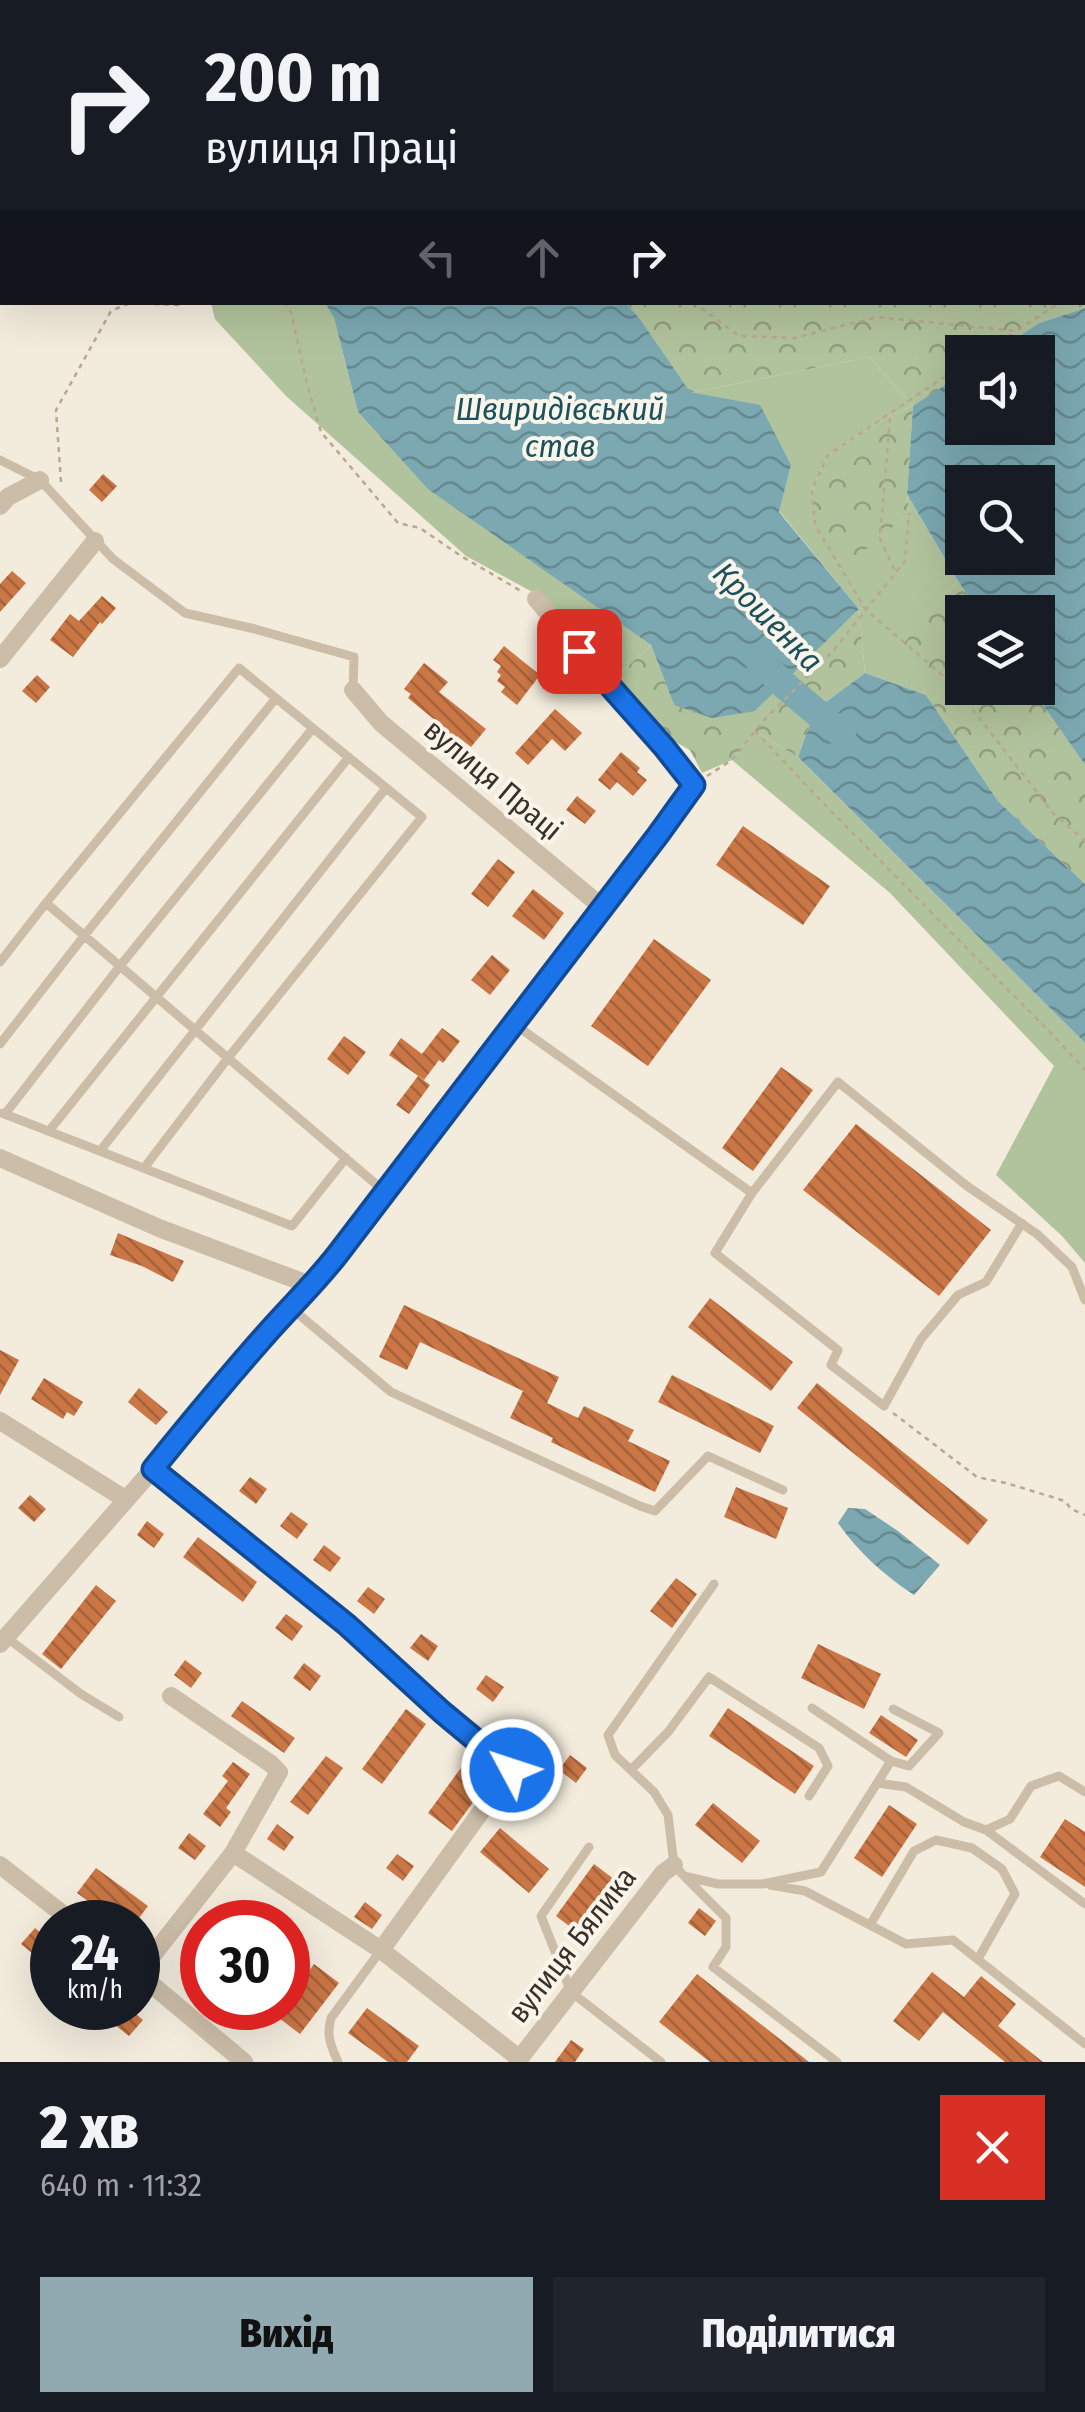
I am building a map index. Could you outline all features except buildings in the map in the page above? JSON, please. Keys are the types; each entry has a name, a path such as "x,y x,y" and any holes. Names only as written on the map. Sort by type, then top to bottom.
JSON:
{"street":[{"path":"0,506 8,496 40,480"},
{"path":"0,659 95,541"},
{"path":"3,1640 312,1286 694,785 536,599"},
{"name":"вулиця Праці","path":"353,690 382,722 602,907"},
{"path":"0,1158 160,1228 312,1286"},
{"path":"0,1420 124,1499"},
{"path":"153,1469 347,1625 512,1770 381,1950"},
{"path":"160,1946 234,1853 279,1772 171,1696"},
{"path":"234,1853 381,1950 518,2060"},
{"path":"0,1865 45,1900"},
{"name":"вулиця Бялика","path":"518,2060 663,1873 679,1870"},
{"path":"160,1993 237,2060"}],"lane":[{"path":"1,462 40,480 113,559 184,613 354,656 353,690"},
{"path":"0,962 239,668 422,817 144,1168"},
{"path":"0,1044 276,698"},
{"path":"313,728 2,1113 292,1226 346,1158"},
{"path":"49,1131 349,758"},
{"path":"100,1151 386,788"},
{"path":"46,903 386,1192"},
{"path":"514,1024 752,1194"},
{"path":"1022,1223 986,1282 958,1295 921,1339 884,1406 830,1365 838,1350 714,1253 752,1194 838,1082 967,1186 1022,1223 1037,1234 1072,1267 1085,1300"},
{"path":"290,1307 391,1392 640,1506 655,1511 708,1456 784,1490"},
{"path":"714,1584 608,1735 615,1754 654,1792 668,1815 679,1870 726,1918 726,1947 713,1967 836,2062"},
{"path":"3,1640 119,1717"},
{"path":"631,1770 668,1732 710,1676 818,1748 828,1766 809,1796"},
{"path":"812,1708 891,1762 908,1766 939,1733 893,1708"},
{"path":"762,1884 821,1872 891,1762"},
{"path":"986,1830 1010,1819 1031,1786 1059,1776 1085,1792"},
{"path":"877,1783 906,1787 964,1822 986,1830 1085,1904"},
{"path":"870,1924 914,1851 936,1840 972,1848 1002,1869 1015,1894 978,1959"},
{"path":"589,1848 541,1916 571,1992 661,2062"},
{"path":"679,1870 718,1884 762,1884 805,1890 906,1944 953,1940 1085,2044"},
{"path":"338,2062 328,2040 328,2028 381,1950"}],"path":[{"path":"60,502 62,472 56,410 110,311 125,305"},
{"path":"286,305 321,432 372,493 398,523 420,528 536,599"},
{"path":"696,305 739,336 794,338 877,317 1016,331"},
{"path":"1010,335 1056,305"},
{"path":"945,377 828,455 812,490 815,525 866,610 953,684 1053,812 1085,841"},
{"path":"890,414 880,539 896,572"},
{"path":"694,785 732,760 776,708 833,651 904,562 909,513"},
{"path":"755,731 1085,1070"},
{"path":"884,1406 977,1477 1065,1501 1071,1510 1085,1515"}],"green space":[{"path":"212,305 326,305 334,318 358,412 428,488 651,645 615,678 602,669 538,595 466,556 286,396 215,319"},
{"path":"628,305 1085,305 1039,323 1021,335 945,335 945,385 913,407 909,513 842,570 815,525 812,490 828,455 890,415 913,406 869,357 690,393"},
{"path":"869,357 913,406 890,415 828,455 812,490 841,569 909,513 907,494 945,559 945,575 954,575 958,581 905,643 926,695 865,673 859,609 779,511 791,465 690,393"},
{"path":"958,581 967,595 946,595"},
{"path":"945,596 945,705 1043,705 1085,765 1085,884 998,801 926,695 904,643"},
{"path":"859,609 865,673 815,710 798,757 755,731 732,760 702,773 690,750 668,738 615,678 651,645 674,705 755,711"},
{"path":"755,731 798,757 1085,1043 1085,1263 1062,1236 996,1175 1054,1066 890,893 732,760"}],"water":[{"name":"Швиридівський став","path":"326,305 628,305 690,392 760,405 791,465 779,512 859,609 755,711 712,718 674,705 651,645 428,489 358,412 334,318"},
{"path":"1085,308 1085,765 1043,705 1055,705 1055,595 967,595 954,575 1055,575 1055,465 945,465 945,559 907,494 913,406 945,385 945,445 1055,445 1055,335 1021,335 1039,323"},
{"path":"865,673 926,695 998,801 1085,884 1085,1043 798,757 815,710"},
{"path":"848,1508 865,1509 940,1565 914,1595 873,1563 846,1534 838,1523"}],"waterway":[{"name":"Крошенка","path":"759,660 842,734"}],"route":[{"path":"512,1770 347,1625 153,1469 337,1255 694,785 579,651"}]}
